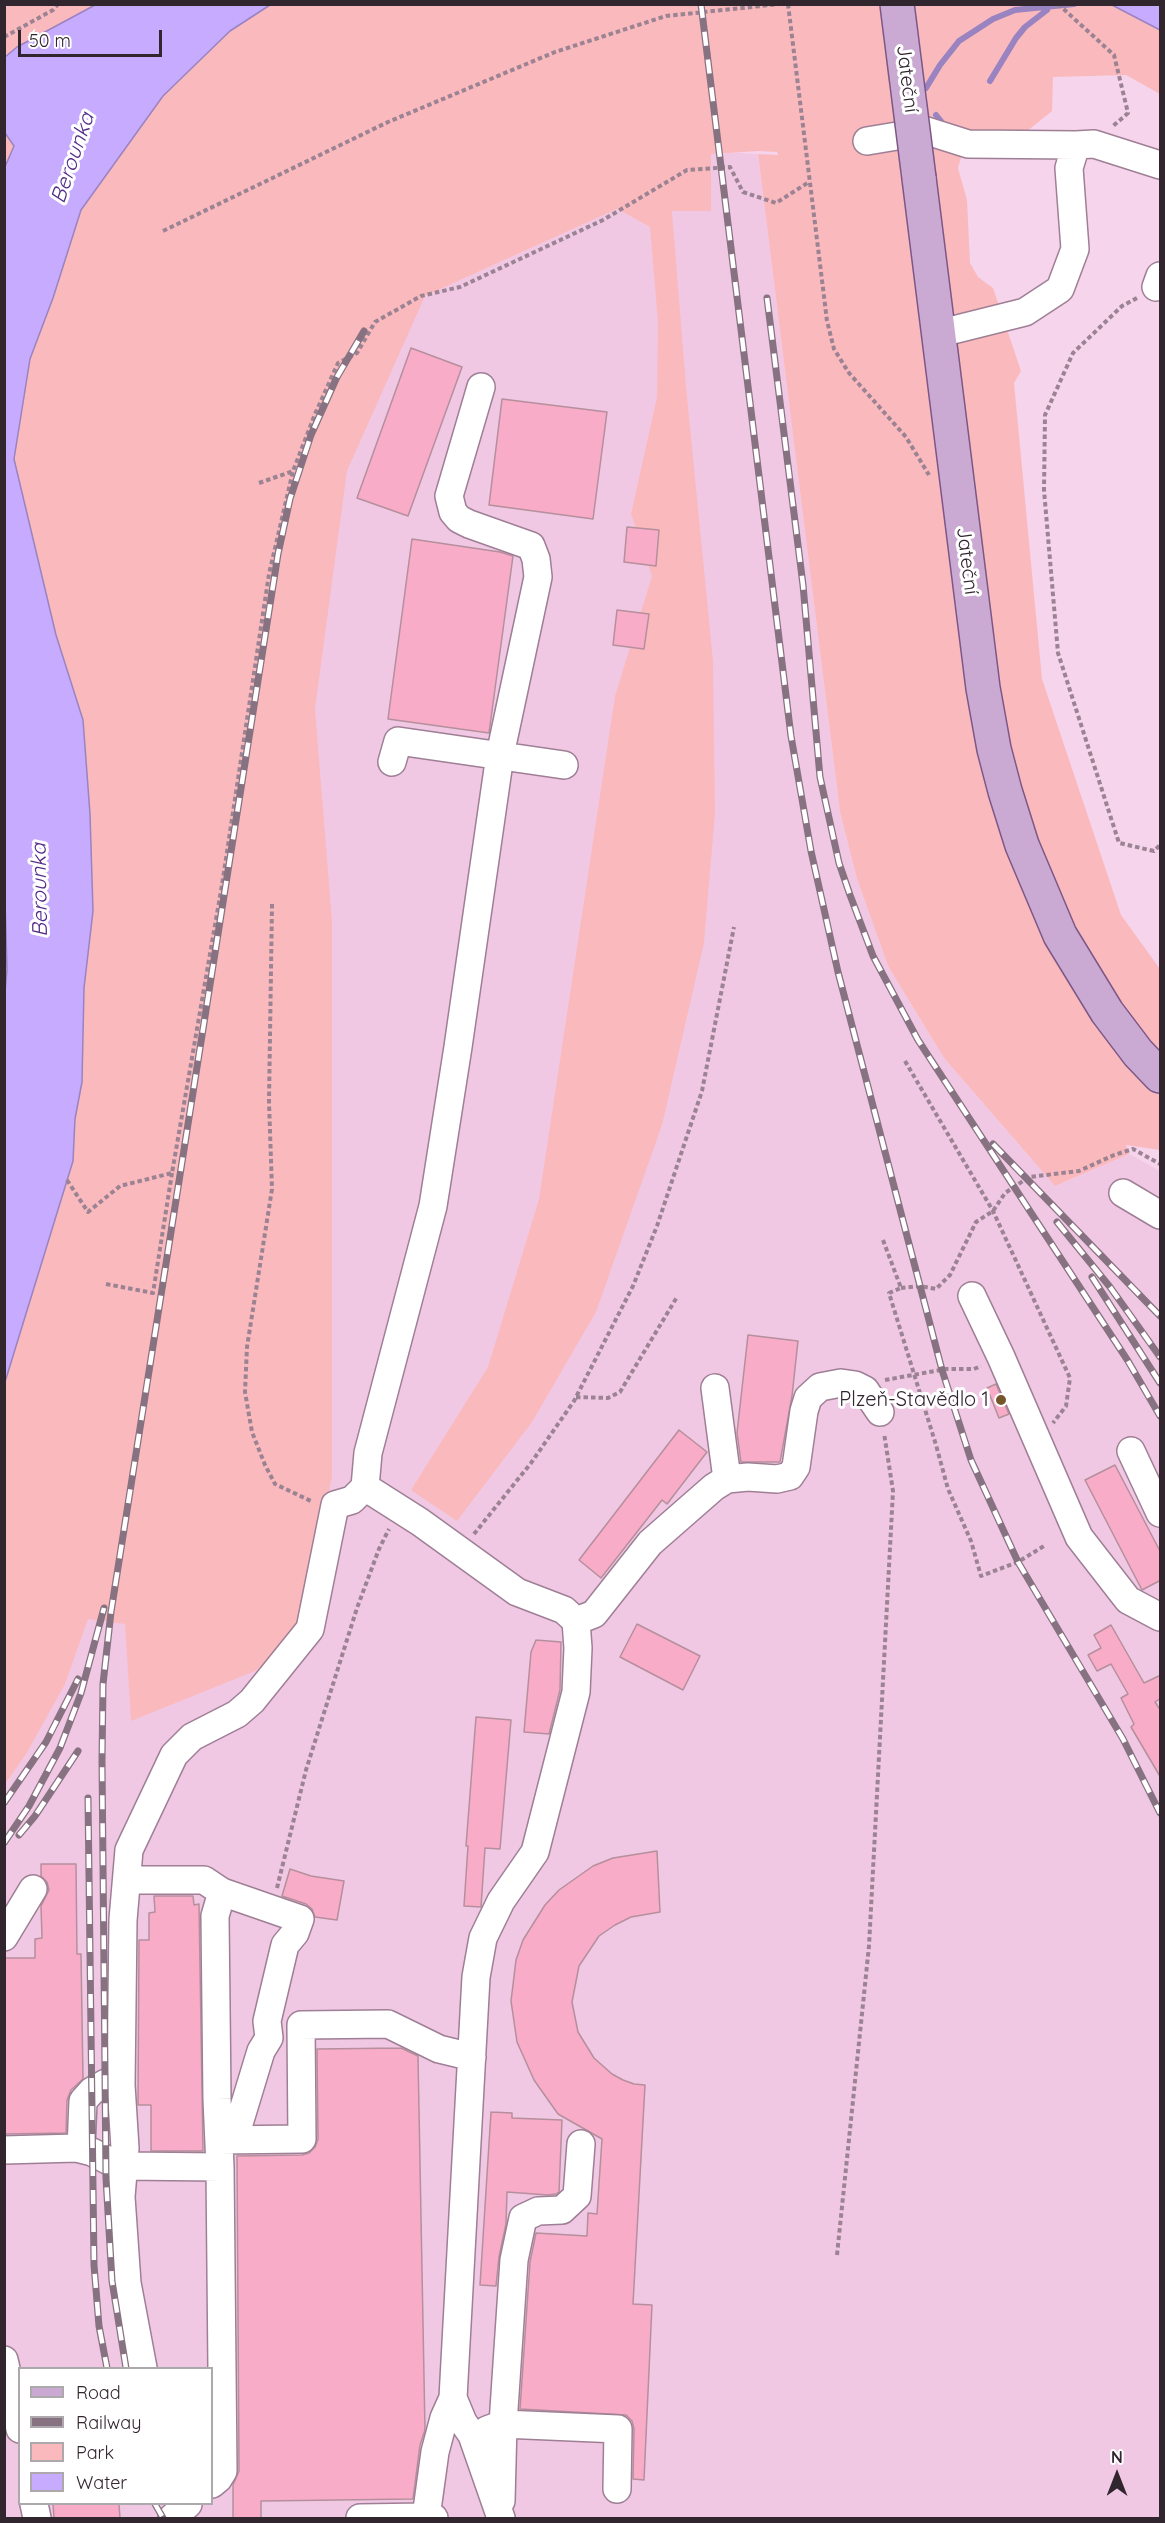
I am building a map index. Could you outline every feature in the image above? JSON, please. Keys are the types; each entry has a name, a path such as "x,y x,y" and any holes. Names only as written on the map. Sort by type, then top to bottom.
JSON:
{"main road":[{"name":"Jateční","path":"897,4 983,688 994,749 1022,845 1060,935 1107,1012 1138,1053 1161,1076"}],"lane":[{"path":"867,141 927,131 968,144 1085,144 1161,165"},
{"path":"938,330 953,330 1025,312 1060,289 1075,249 1069,168 1085,144"},
{"path":"143,2367 127,2283 121,2197 125,2148 120,2085 123,1920 129,1850 174,1755 192,1737 237,1714 252,1701 310,1629 335,1505 352,1500 365,1487 368,1453 433,1206 500,755 538,577 536,559 531,546 468,524 453,512 449,496 480,387"},
{"path":"392,762 398,741 564,765"},
{"path":"1123,1193 1161,1215"},
{"path":"972,1296 1079,1537 1128,1600 1161,1617"},
{"path":"576,1620 594,1614 650,1543 728,1479 748,1477 777,1479 790,1476 796,1467 808,1398 820,1387 841,1383 855,1385 865,1390 880,1412"},
{"path":"715,1388 728,1479"},
{"path":"1131,1451 1161,1514"},
{"path":"360,2518 430,2518 435,2452 444,2418 453,2398 476,1977 483,1938 501,1901 535,1852 572,1711 578,1648 576,1620 564,1610 517,1592 460,1550 365,1487"},
{"path":"127,1880 204,1881 222,1892 300,1918 294,1933 285,1945 267,2021 269,2037 261,2051 226,2140 220,2167 223,2471 213,2483"},
{"path":"4,1937 33,1889"},
{"path":"222,1892 215,1916 226,2140"},
{"path":"226,2140 302,2139 301,2025 387,2024 439,2049 472,2057"},
{"path":"269,2037 301,2036"},
{"path":"81,2149 83,2102 92,2091 106,2083 120,2085"},
{"path":"501,2518 503,2424 514,2260 523,2218 538,2211 561,2210 577,2196 581,2144"},
{"path":"4,2150 81,2149 123,2166 220,2167"},
{"path":"4,2360 18,2420"},
{"path":"453,2398 463,2422 472,2435 501,2518"},
{"path":"472,2435 503,2424 618,2429 617,2489"}],"path":[{"path":"4,37 52,10 58,4"},
{"path":"163,231 388,122 555,52 666,16 780,4"},
{"path":"788,4 827,321"},
{"path":"1058,4 1114,55 1128,113 1085,144"},
{"path":"106,1284 153,1293 222,885 269,574 293,471 338,363 357,353 375,322 421,296 460,287 593,225 687,170 730,167 743,192 776,203 809,182"},
{"path":"1158,282 1122,306 1072,353 1045,415 1044,490 1058,653 1119,843 1154,850 1161,845"},
{"path":"259,483 293,471"},
{"path":"272,904 269,1102 272,1188 247,1347 245,1392 252,1432 265,1466 275,1484 312,1502 335,1505"},
{"path":"460,1550 511,1490 576,1397 633,1286 680,1160 702,1091 734,927"},
{"path":"905,1061 993,1211 1070,1378 1066,1406 1037,1442"},
{"path":"1044,1546 1018,1562 981,1576 971,1541 948,1489 889,1293 901,1288 920,1286 936,1289 950,1275 976,1222 993,1211 1005,1193 1029,1177 1078,1171 1133,1149 1161,1164"},
{"path":"67,1180 88,1212 120,1186 172,1173"},
{"path":"883,1240 901,1288"},
{"path":"576,1397 608,1398 620,1392 677,1297"},
{"path":"855,1385 946,1370 974,1370 1001,1357"},
{"path":"837,2255 869,1946 885,1656 893,1491 880,1412"},
{"path":"273,1909 306,1770 353,1618 379,1549 400,1509"}],"shaded area":[{"path":"726,152 758,154 840,812 857,879 888,966 944,1058 1055,1186 1129,1154 1160,1171 1160,2518 5,2518 5,1784 25,1756 344,298 425,296 617,209 650,227 672,211 711,211 710,154"}],"green space":[{"path":"1112,4 1160,30 1160,94 1126,75 1053,77 1052,111 1021,136 963,151 958,168 967,200 970,263 978,277 993,288 1021,371 1014,383 1042,679 1121,915 1160,969 1160,1150 1126,1145 1129,1154 1055,1186 944,1058 888,966 857,879 840,812 758,154 778,155 777,152 759,151 711,154 711,211 672,211 686,386 713,661 715,813 704,943 662,1125 596,1312 532,1422 457,1521 411,1490 488,1367 539,1199 615,696 652,576 631,514 657,397 658,323 650,227 617,209 425,296 347,471 315,709 332,921 332,1477 297,1637 255,1671 131,1721 125,1624 88,1619 65,1684 25,1756 5,1784 5,1382 73,1161 75,1119 82,1082 84,988 83,720 56,635 14,459 30,359 53,298 81,210 163,96 230,31 270,5"},
{"path":"8,5 95,5 17,47 5,57 5,9"},
{"path":"5,133 14,146 5,169"},
{"path":"5,864 7,970 4,1003"}],"water":[{"name":"Berounka","path":"95,5 270,5 230,31 163,96 81,210 53,298 30,359 14,459 56,635 83,720 90,814 93,911 84,988 82,1082 75,1119 73,1161 5,1382 4,1003 7,970 4,864 4,169 14,146 5,133 5,57 17,47"},
{"path":"1112,5 1160,5 1160,30"}],"building":[{"path":"411,348 462,367 408,516 357,498"},
{"path":"502,399 607,412 593,519 489,505"},
{"path":"627,527 659,530 656,566 624,562"},
{"path":"412,539 513,556 489,733 388,719"},
{"path":"617,610 649,614 644,649 613,645"},
{"path":"748,1335 798,1341 792,1396 780,1462 741,1462 737,1433"},
{"path":"996,1384 1009,1414 999,1418 987,1388"},
{"path":"679,1430 707,1452 667,1504 662,1500 601,1578 579,1560"},
{"path":"1115,1465 1161,1553 1161,1580 1142,1590 1085,1480"},
{"path":"637,1624 700,1656 683,1690 620,1657"},
{"path":"1111,1625 1144,1683 1161,1675 1161,1698 1155,1702 1161,1711 1161,1778 1131,1727 1134,1724 1121,1698 1128,1694 1111,1664 1097,1671 1088,1655 1101,1648 1094,1635"},
{"path":"536,1640 561,1642 560,1690 549,1734 524,1732 531,1652"},
{"path":"476,1717 511,1720 500,1849 485,1848 481,1907 464,1906 468,1846 466,1846"},
{"path":"657,1851 660,1912 631,1917 599,1936 579,1966 572,2002 578,2032 594,2058 612,2074 623,2080 645,2085 633,2304 652,2305 644,2480 633,2479 634,2429 632,2421 626,2415 520,2409 530,2262 536,2233 587,2236 588,2213 597,2214 602,2139 558,2114 534,2080 517,2042 511,2001 516,1960 523,1940 545,1905 559,1890 593,1866 613,1858"},
{"path":"41,1864 76,1864 77,1954 81,1954 83,2079 71,2090 67,2100 66,2133 4,2134 4,1958 35,1958 35,1939 42,1938 41,1906 49,1890 47,1882 41,1876"},
{"path":"290,1869 311,1876 344,1881 337,1920 315,1917 312,1909 306,1904 282,1896"},
{"path":"154,1896 193,1896 194,1905 199,1904 203,2151 151,2151 151,2105 138,2105 139,1940 149,1940 149,1913 155,1912"},
{"path":"401,2048 418,2056 425,2430 420,2445 413,2499 261,2501 261,2518 233,2518 233,2485 239,2471 237,2156 302,2155 309,2153 315,2147 318,2139 317,2049"},
{"path":"491,2112 512,2113 512,2118 562,2120 559,2192 548,2195 507,2192 506,2224 496,2286 480,2285"},
{"path":"53,2505 119,2505 120,2518 54,2518"}],"waterway":[{"path":"926,88 959,41 993,19 1015,10 1074,4"},
{"path":"990,81 1016,38 1025,27 1047,10"},
{"path":"936,115 944,125"}],"railway":[{"path":"701,4 791,736 811,851 838,972 942,1370 971,1460 1018,1562 1123,1739 1160,1813"},
{"path":"767,298 803,585 820,777 839,863 850,895 873,956 918,1040 1128,1361 1160,1416"},
{"path":"126,2367 112,2281 106,2178 102,1761 103,1684 111,1612 278,554 290,499 311,435 337,377 364,331"},
{"path":"993,1144 1160,1316"},
{"path":"1057,1222 1110,1287 1160,1357"},
{"path":"1092,1277 1160,1383"},
{"path":"4,1843 29,1806 60,1748 81,1693 104,1608"},
{"path":"4,1803 46,1742 78,1679"},
{"path":"19,1835 35,1816 78,1751"},
{"path":"88,1798 94,2265 99,2326 107,2367"},
{"path":"156,2505 163,2518"}],"place":[{"name":"Plzeň-Stavědlo 1","path":"1001,1400"}]}
